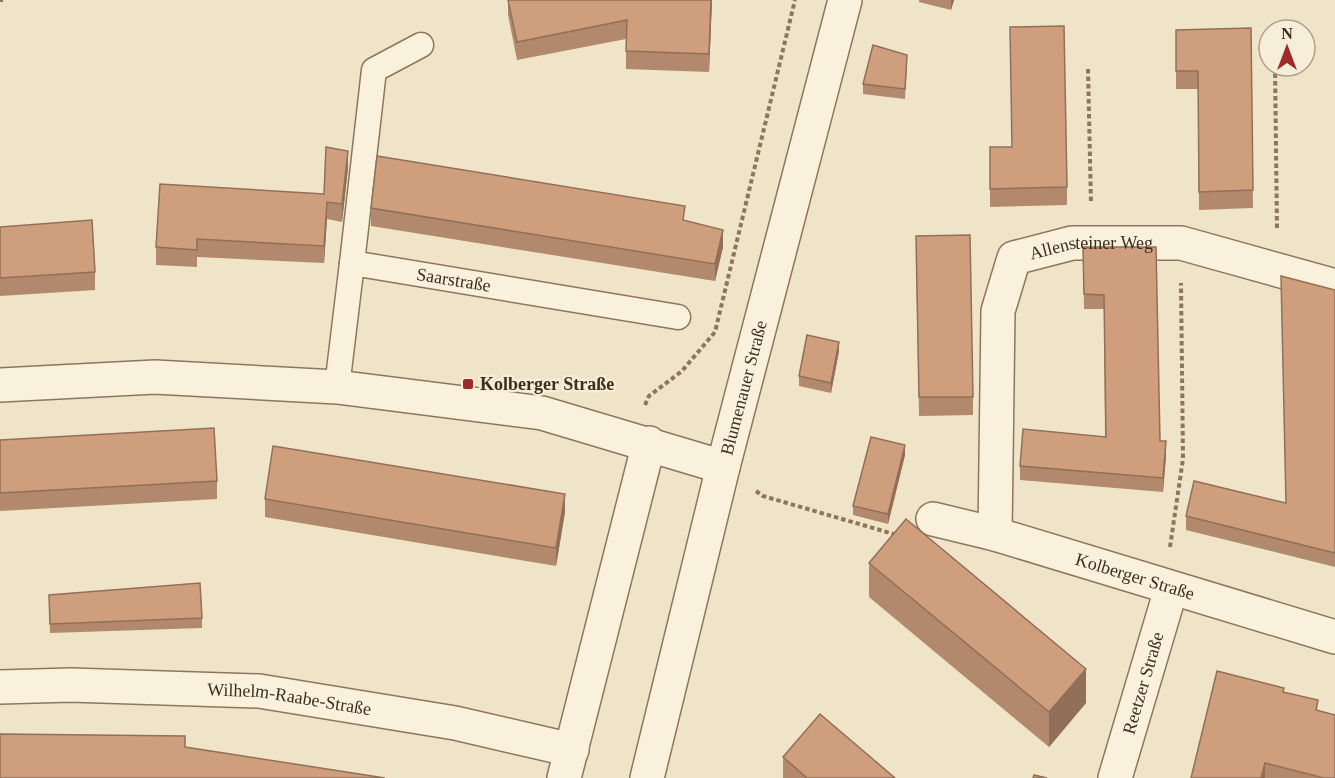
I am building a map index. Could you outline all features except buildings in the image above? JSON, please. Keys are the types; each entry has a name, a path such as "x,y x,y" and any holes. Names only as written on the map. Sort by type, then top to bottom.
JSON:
{"street":[{"name":"Blumenauer Straße","path":"647,778 723,467 845,0"},
{"name":"Allensteiner Weg","path":"995,534 998,311 1014,258 1072,243 1181,243 1335,286"},
{"path":"0,385 155,377 337,387 542,413 723,467"},
{"path":"568,764 639,441"},
{"name":"Kolberger Straße","path":"933,519 995,534 1167,588 1335,637"},
{"name":"Reetzer Straße","path":"1115,778 1167,588"},
{"name":"Wilhelm-Raabe-Straße","path":"0,687 72,685 259,691 455,723 568,764"}],"lane":[{"path":"337,387 375,70 421,45"},
{"name":"Saarstraße","path":"352,263 678,317"}],"path":[{"path":"639,441 649,396 682,371 714,332 795,0"},
{"path":"1089,69 1092,243"},
{"path":"1275,78 1278,270"},
{"path":"1167,588 1183,459 1181,243"},
{"path":"723,467 763,496 908,538 933,519"}],"place":[{"name":"Kolberger Straße","path":"468,384"}]}
